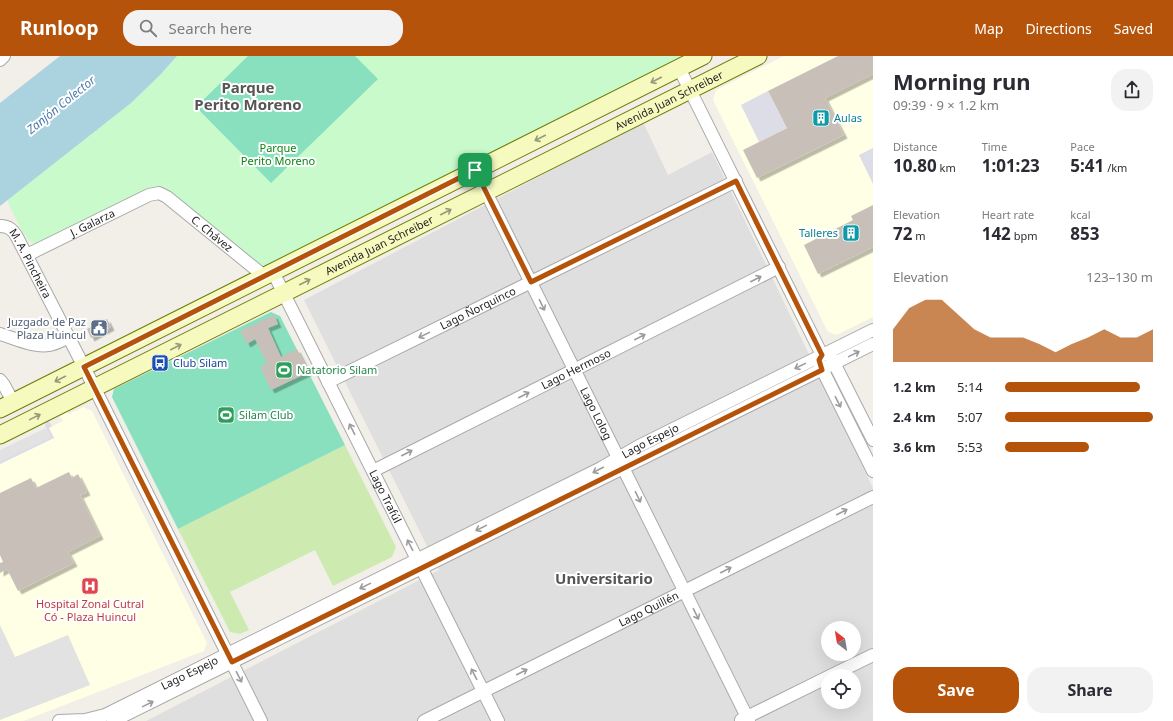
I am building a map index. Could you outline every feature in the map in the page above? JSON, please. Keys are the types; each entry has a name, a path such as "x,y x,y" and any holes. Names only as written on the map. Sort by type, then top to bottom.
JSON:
{"main road":[{"path":"7,405 703,56"},
{"name":"Avenida Juan Schreiber","path":"0,435 758,56"}],"street":[{"path":"0,60 4,56"},
{"path":"679,68 822,355"},
{"name":"Lago Lolog","path":"475,170 684,591 745,720"},
{"name":"Lago Ñorquinco","path":"328,382 736,181"},
{"name":"C. Chávez","path":"159,193 167,197 269,274"},
{"name":"J. Galarza","path":"27,255 149,195 159,193"},
{"name":"M. A. Pincheira","path":"3,226 14,232 27,255 261,721"},
{"name":"Lago Hermoso","path":"372,470 779,267"},
{"name":"Lago Trafúl","path":"269,274 284,293 498,721"},
{"name":"Lago Espejo","path":"621,463 639,446 873,330"},
{"path":"0,334 44,346 69,337"},
{"name":"Lago Espejo","path":"113,721 230,658 621,463 822,370 873,344"},
{"path":"822,355 829,356 834,364 873,440"},
{"path":"822,355 819,360 822,370 873,471"},
{"path":"0,380 5,386 7,405"},
{"name":"Lago Quillén","path":"424,721 873,497"},
{"path":"845,669 873,655"},
{"name":"Lago Espejo","path":"66,721 85,720 105,715 230,658"},
{"path":"745,720 821,681"}],"shaded area":[{"path":"784,56 873,56 873,317 837,335 828,332 713,100 716,90"},
{"path":"768,91 783,120 804,109 808,117 759,142 741,105"},
{"path":"643,122 668,175 712,152 873,488 873,721 146,721 439,570 304,300"},
{"path":"873,148 873,184 859,155"},
{"name":"Hospital Zonal Cutral Có - Plaza Huincul","path":"83,407 92,411 207,643 204,651 23,721 0,721 0,464 54,438 49,428 63,421 60,416 67,412 69,414"},
{"path":"46,420 52,426 49,428 54,438 0,464 0,461 50,437 45,425"},
{"path":"46,428 50,437 0,461 0,450"},
{"path":"0,625 15,657 68,635 90,685 0,720"}],"green space":[{"name":"Parque Perito Moreno","path":"177,56 692,56 266,266 260,264 171,194 156,188 147,189 39,243 31,242 21,229 7,200 131,103"},
{"path":"248,56 355,56 378,79 271,183 196,107"},
{"name":"Silam Club","path":"271,312 280,316 345,445 178,529 112,397 114,389"},
{"path":"345,445 396,547 392,557 333,586 315,550 230,592 249,630 240,634 230,632 178,529"}],"water":[{"name":"Zanjón Colector","path":"60,56 177,56 131,103 0,206 0,103"}],"building":[{"name":"Aulas","path":"838,56 873,56 873,74 825,98 844,135 757,178 743,150 787,128 768,91"},
{"name":"Talleres","path":"873,205 873,247 818,274 804,245 853,220 851,216"},
{"path":"274,315 278,324 268,328 281,357 297,349 309,372 271,390 260,367 267,364 255,339 247,344 240,331"},
{"name":"Juzgado de Paz Plaza Huincul","path":"107,319 111,327 91,338 87,329"},
{"path":"69,472 72,478 78,474 87,492 80,495 100,536 68,552 74,563 18,591 7,569 0,573 0,563 3,562 0,555 0,493 31,478 36,488"}],"place":[{"name":"Aulas","path":"821,118"},
{"name":"Talleres","path":"851,233"},
{"name":"Juzgado de Paz Plaza Huincul","path":"99,328"},
{"name":"Club Silam","path":"160,363"},
{"name":"Natatorio Silam","path":"284,370"},
{"name":"Silam Club","path":"226,415"},
{"name":"Hospital Zonal Cutral Có - Plaza Huincul","path":"90,586"}],"district":[{"name":"Parque Perito Moreno","path":"248,96"},
{"name":"Universitario","path":"604,579"}],"route":[{"path":"475,170 531,282 736,181 822,355 819,360 822,370 232,662 84,367 475,170"}]}
